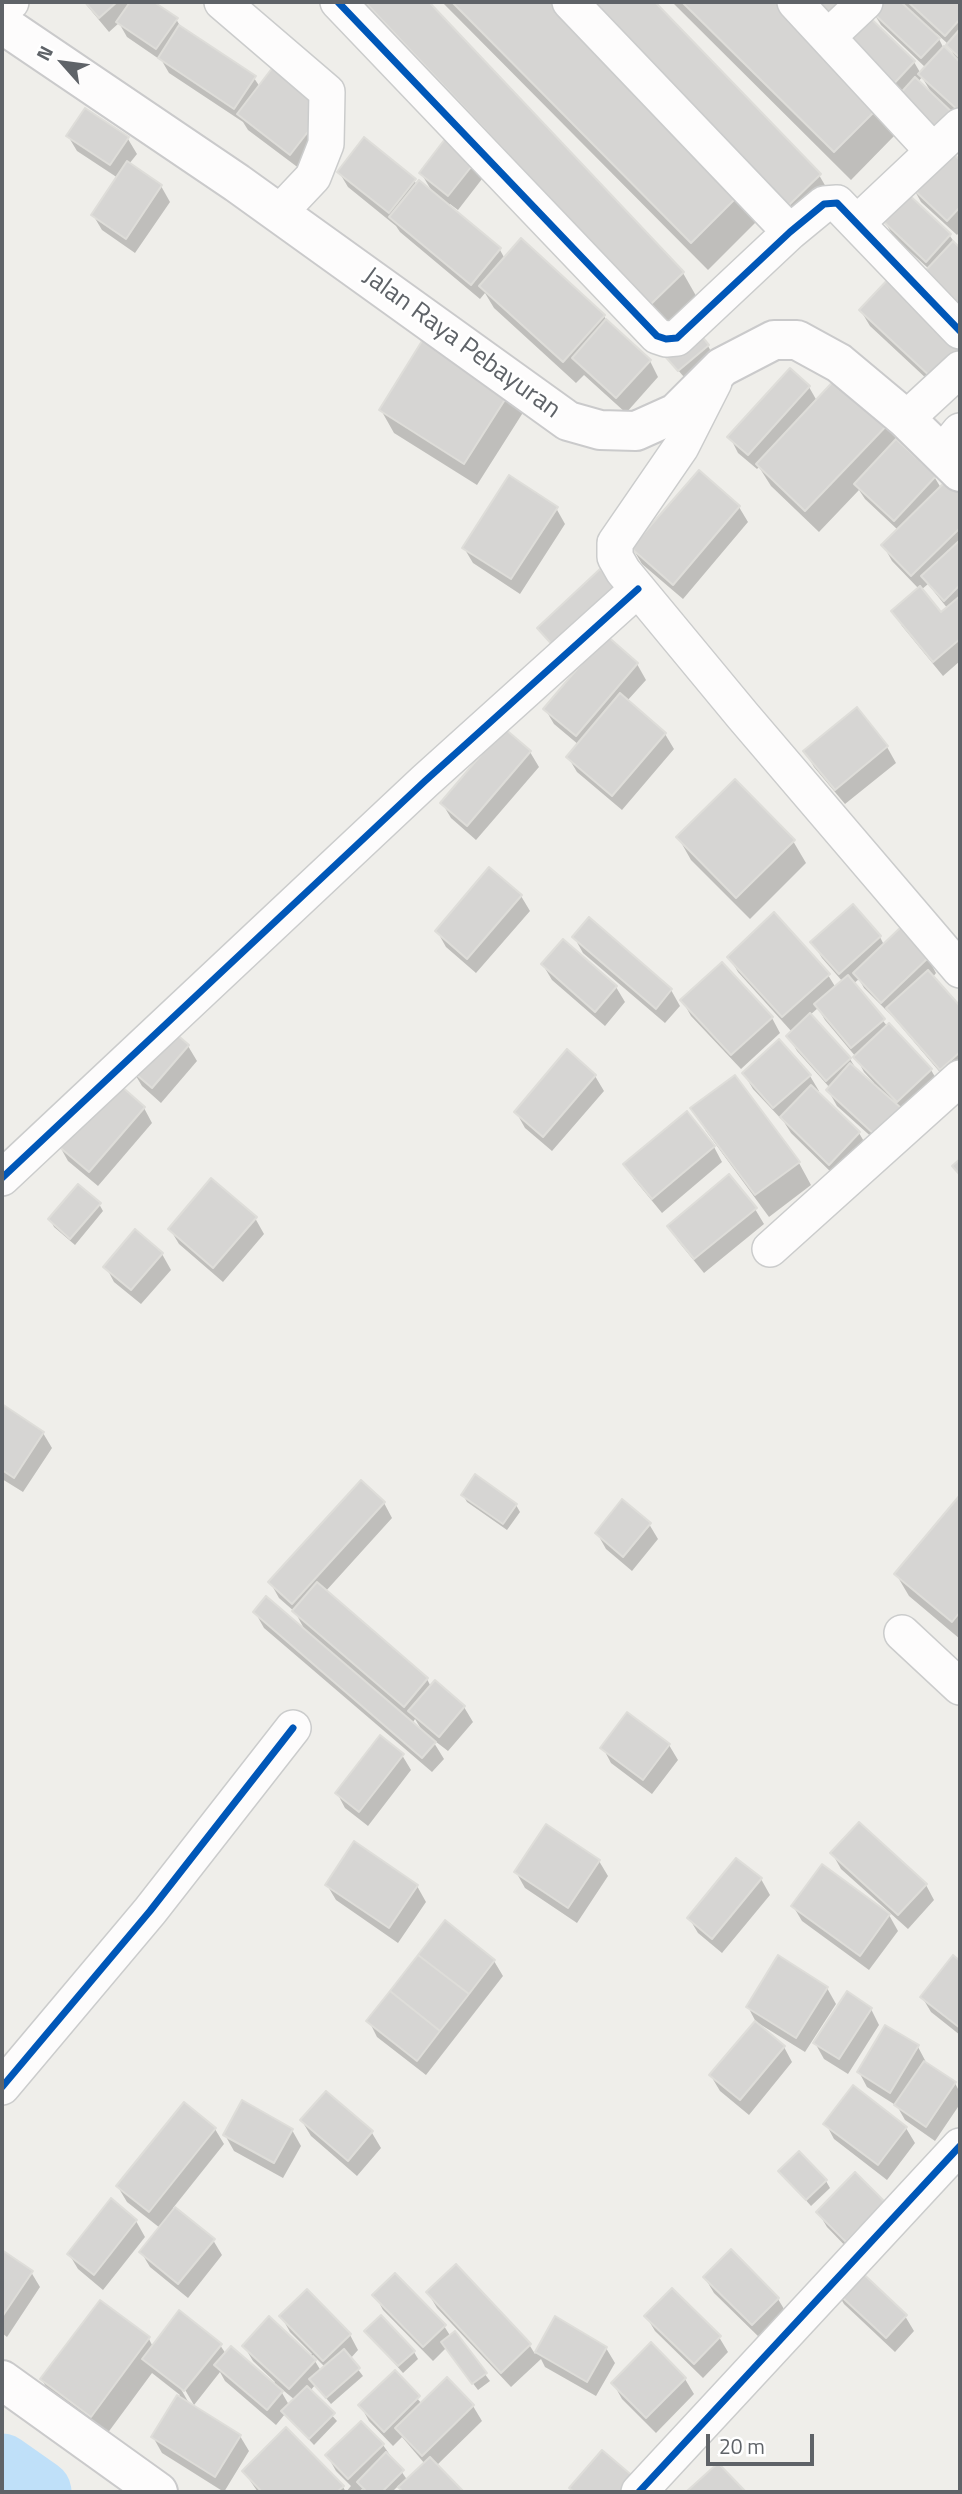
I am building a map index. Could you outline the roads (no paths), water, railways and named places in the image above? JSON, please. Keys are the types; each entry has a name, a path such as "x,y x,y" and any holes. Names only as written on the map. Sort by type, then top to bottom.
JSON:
{"main road":[{"name":"Jalan Raya Pebayuran","path":"2,24 279,213 568,421 600,430 636,431 676,413 722,366 774,340 797,340 839,363 906,419 954,452"},
{"path":"2,2379 158,2492"}],"street":[{"path":"2,10 11,2"},
{"path":"222,2 327,92 326,144 313,177 279,213"},
{"path":"338,2 657,336 677,338 790,232 824,204 837,203 960,331"},
{"path":"570,2 790,232"},
{"path":"795,2 933,150"},
{"path":"828,37 865,2"},
{"path":"857,223 960,126"},
{"path":"722,366 681,447 615,542 615,557 638,589 743,716 960,970"},
{"path":"906,419 960,369"},
{"path":"2,1178 425,781 638,589"},
{"path":"770,1249 960,1078"},
{"path":"902,1633 960,1687"},
{"path":"2,2087 150,1911 293,1728"},
{"path":"639,2492 960,2146"}],"waterway":[{"path":"2,2466 39,2492"}]}
